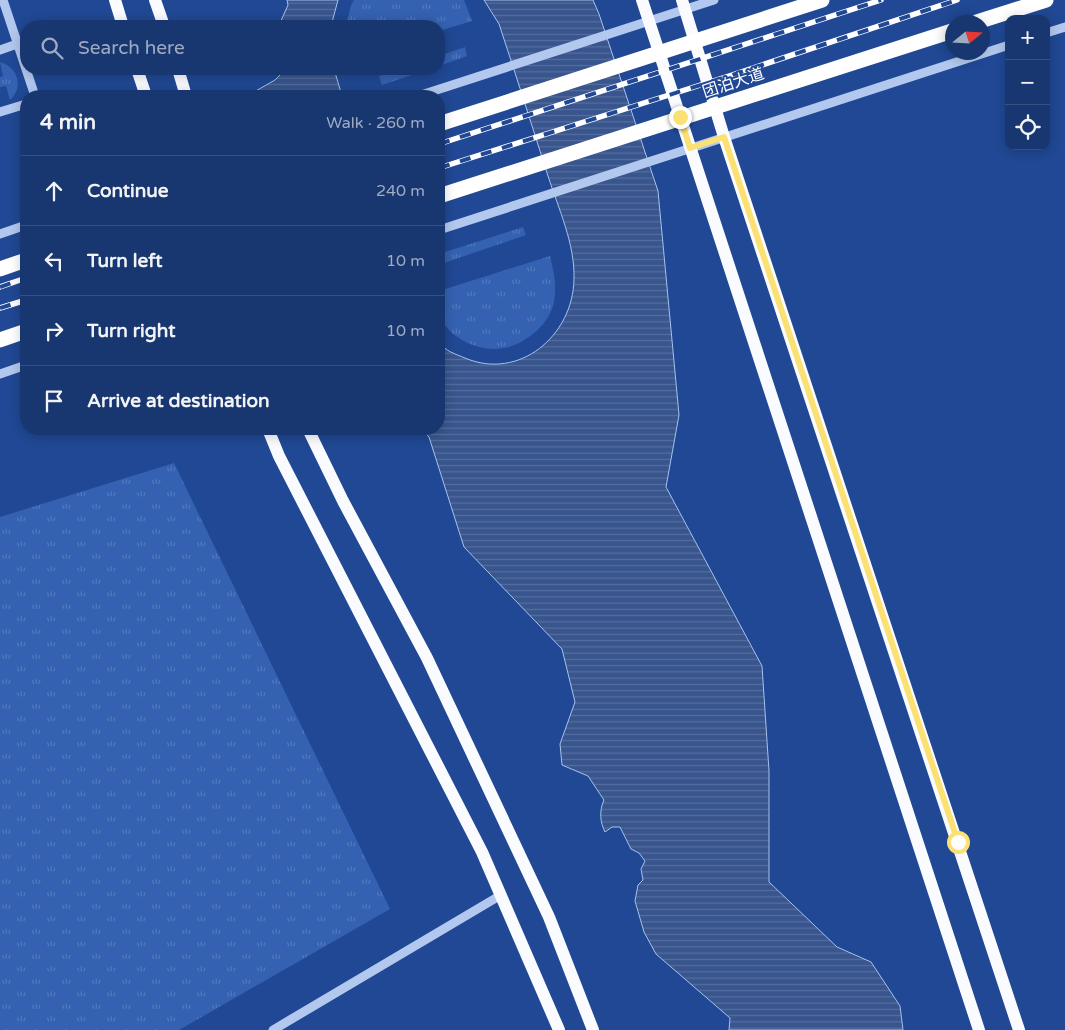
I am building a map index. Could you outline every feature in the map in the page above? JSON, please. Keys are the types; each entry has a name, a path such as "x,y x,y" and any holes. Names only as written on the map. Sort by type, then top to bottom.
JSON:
{"highway":[{"path":"445,122 822,0"},
{"path":"990,18 1046,0"},
{"name":"团泊大道","path":"445,194 945,32"},
{"path":"0,269 20,262"},
{"path":"0,340 20,333"}],"main road":[{"path":"115,0 121,20"},
{"path":"155,0 162,20"},
{"path":"642,0 979,1030"},
{"path":"683,5 724,137 1019,1030"},
{"path":"139,75 144,90"},
{"path":"180,75 184,90"},
{"path":"271,435 284,465 482,852 559,1030"},
{"path":"311,435 343,501 427,658 549,917 593,1030"}],"street":[{"path":"3,0 20,53"},
{"path":"437,90 649,21 683,5 714,0"},
{"path":"1050,32 1065,27"},
{"path":"0,50 17,44"},
{"path":"445,228 1005,46"},
{"path":"28,75 33,90"},
{"path":"0,112 20,106"},
{"path":"0,234 20,227"},
{"path":"0,374 20,367"},
{"path":"273,1030 501,895"}],"green space":[{"path":"354,0 464,0 472,21 445,29 445,20 347,20"},
{"path":"465,47 467,56 445,64 445,54"},
{"path":"0,62 11,68 17,78 17,89 10,100 6,86 0,87 0,77 3,76"},
{"path":"382,75 412,75 382,85 379,76"},
{"path":"523,227 526,235 445,263 445,252"},
{"path":"550,256 555,279 554,302 551,311 540,328 523,341 505,348 495,349 478,347 457,337 449,330 445,325 445,289"},
{"path":"174,463 390,909 179,1030 0,1030 0,517"}],"shaded area":[{"path":"287,0 338,0 333,20 281,20 288,5"},
{"path":"484,0 593,0 599,14 658,191 679,415 666,487 762,666 769,771 769,882 837,947 871,962 900,1006 903,1030 729,1030 730,1018 656,954 644,932 635,901 638,885 643,880 641,869 645,861 639,853 631,849 620,827 612,827 605,832 601,816 604,800 588,776 562,765 560,744 575,702 562,649 464,547 427,435 445,435 445,348 454,354 485,364 505,363 523,358 539,348 553,335 564,319 571,300 574,279 572,253 566,227 499,24"},
{"path":"280,75 336,75 340,90 258,90"}],"railway":[{"path":"445,142 881,0"},
{"path":"445,166 732,75 957,0"},
{"path":"0,287 20,280"},
{"path":"0,308 20,302"}],"route":[{"path":"680,117 690,148 724,137 958,842"}]}
